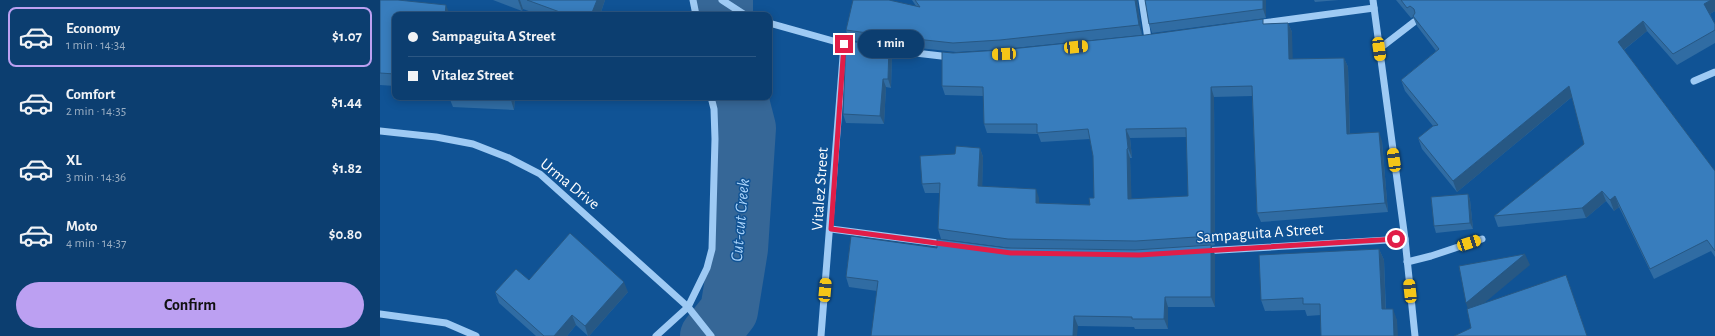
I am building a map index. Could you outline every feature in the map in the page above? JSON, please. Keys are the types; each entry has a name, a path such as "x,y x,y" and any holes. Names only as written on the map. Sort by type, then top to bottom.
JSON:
{"street":[{"path":"693,0 695,12"},
{"path":"722,0 740,12"},
{"path":"1142,0 1148,39"},
{"path":"1373,0 1405,239 1415,336"},
{"path":"1244,25 1374,8"},
{"path":"1379,49 1414,22"},
{"path":"772,24 844,44 859,46"},
{"name":"Vitalez Street","path":"821,336 831,229 844,44"},
{"path":"874,48 956,57"},
{"path":"1694,81 1715,72"},
{"path":"656,336 688,307 706,268 712,249 715,139 714,109 712,100"},
{"name":"Urma Drive","path":"380,131 436,137 473,144 509,158 540,174 569,198 688,307 711,336"},
{"path":"831,229 956,245"},
{"name":"Sampaguita A Street","path":"1193,251 1405,239"},
{"path":"1407,262 1431,256 1482,239"},
{"path":"380,314 446,323 476,336"}],"building":[{"path":"380,0 398,0 446,5 445,12 392,12 392,74 380,73"},
{"path":"527,0 597,0 592,12 560,12"},
{"path":"853,0 889,0 920,7 915,0 1135,0 1139,25 1000,40 953,43 916,39 889,33 889,36 846,30"},
{"path":"1145,0 1263,0 1263,9 1149,24"},
{"path":"1401,0 1711,0 1704,4 1715,24 1715,30 1673,54 1643,21 1618,42 1715,171 1715,251 1707,240 1650,269 1615,196 1610,200 1602,191 1582,208 1494,216 1584,144 1569,86 1453,181 1418,138 1433,126 1438,125 1401,80 1439,49 1413,16 1415,13 1414,9 1410,6 1407,8"},
{"path":"1263,19 1263,24 1288,23 1289,59 1344,58 1347,134 1379,132 1385,203 1257,213 1252,86 1211,87 1211,236 1136,241 1008,239 938,229 940,183 922,184 920,156 955,154 956,146 980,148 978,186 1036,189 1036,203 1090,205 1089,198 1094,198 1093,156 1088,129 1037,133 1037,124 984,124 983,87 942,86 942,52 953,53 1001,50 1145,35","holes":["1186,128 1188,196 1128,199 1128,148 1126,129"]},
{"path":"846,41 889,46 888,79 883,79 880,116 843,114"},
{"path":"1468,194 1470,223 1434,226 1431,197"},
{"path":"570,233 624,282 585,326 572,315 554,336 544,336 495,292 516,269 529,280"},
{"path":"851,236 937,248 937,239 1007,248 1135,250 1211,245 1211,297 1165,297 1164,319 1074,316 1073,336 871,336 878,281 846,277"},
{"path":"1379,249 1382,309 1393,309 1394,336 1321,336 1320,304 1303,304 1303,298 1261,300 1259,255"},
{"path":"1525,254 1466,303 1459,266"},
{"path":"1566,275 1587,336 1454,336 1471,328 1467,309"}],"waterway":[{"name":"Cut-cut Creek","path":"724,0 724,12"},
{"name":"Cut-cut Creek","path":"709,336 729,311 739,249 747,128 740,100"}],"route":[{"path":"844,44 831,229 1011,253 1139,255 1396,239"}]}
